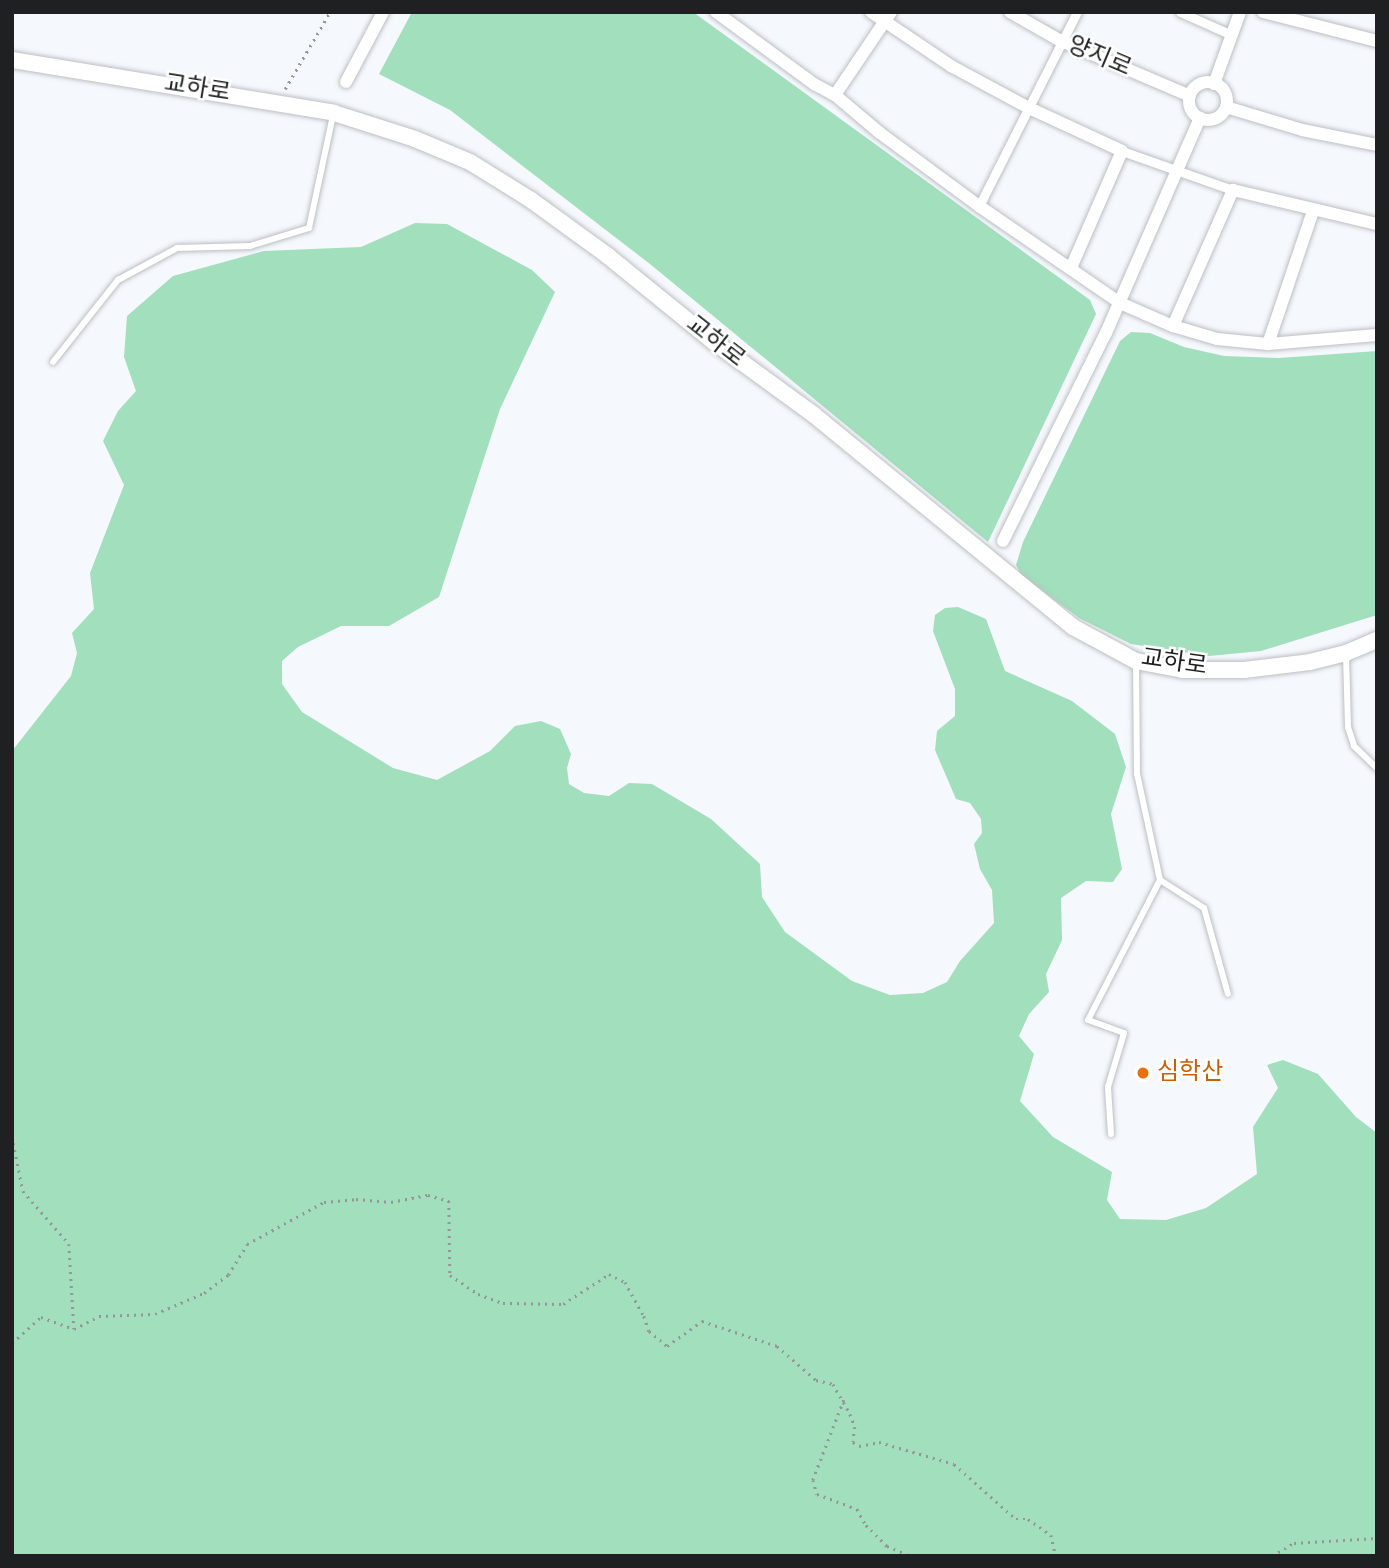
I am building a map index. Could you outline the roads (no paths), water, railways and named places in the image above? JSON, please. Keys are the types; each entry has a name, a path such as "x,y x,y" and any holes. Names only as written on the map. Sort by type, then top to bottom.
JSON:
{"street":[{"path":"346,82 383,12"},
{"path":"716,12 814,84 835,95 880,133 979,205 1120,303 1173,326 1217,339 1268,344 1377,335"},
{"path":"871,12 888,17 951,66 1030,108 1122,151 1233,190 1377,224"},
{"name":"양지로","path":"1010,12 1062,42 1190,96"},
{"path":"979,205 1077,12"},
{"path":"1180,12 1232,35"},
{"path":"1214,83 1240,12"},
{"path":"1263,12 1377,41"},
{"path":"835,95 888,17"},
{"name":"교하로","path":"12,60 278,101 334,113 415,139 470,162 531,200 608,256 714,342 814,415 1073,627 1136,660 1183,670 1244,670 1310,662 1346,653 1377,640"},
{"path":"1202,83 1214,83 1226,96 1226,107 1213,120 1200,118 1191,109 1190,96 1202,83"},
{"path":"1226,107 1302,130 1377,145"},
{"path":"1003,541 1120,303 1200,118"},
{"path":"1071,268 1122,151"},
{"path":"1173,326 1233,190"},
{"path":"1268,344 1313,211"}],"lane":[{"path":"52,362 118,281 177,248 250,246 309,228 334,113"},
{"path":"1346,653 1348,727 1354,746 1377,768"},
{"path":"1111,1134 1108,1087 1124,1033 1088,1020 1160,880 1137,774 1136,660"},
{"path":"1160,880 1204,908 1228,994"}],"place":[{"name":"심학산","path":"1143,1073"}]}
